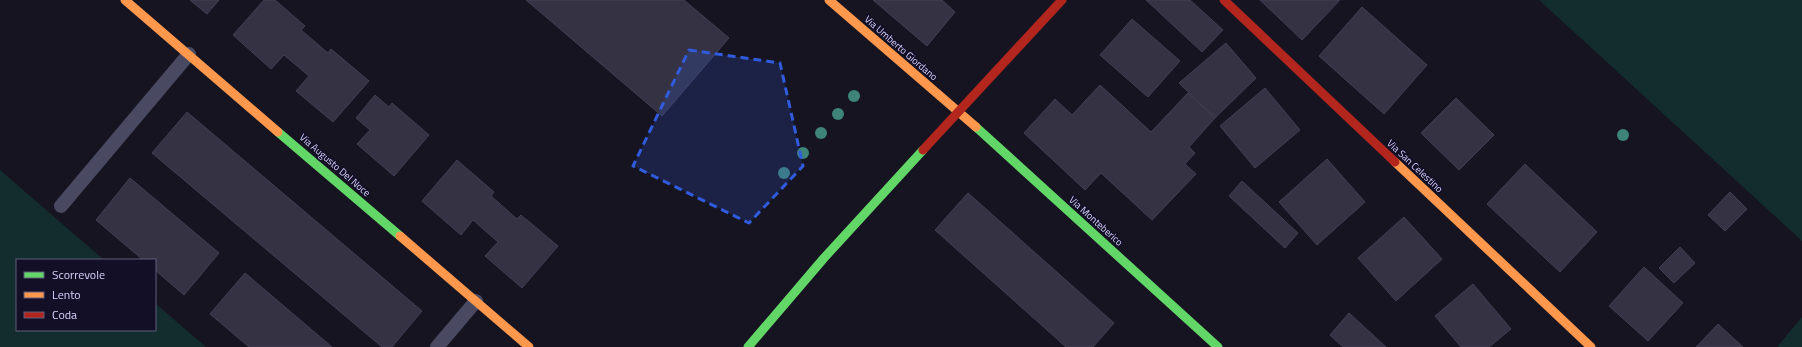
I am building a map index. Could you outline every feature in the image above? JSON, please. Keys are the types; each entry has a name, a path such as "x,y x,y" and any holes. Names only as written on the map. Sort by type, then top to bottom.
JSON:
{"street":[{"name":"Via Augusto Del Noce","path":"125,0 529,347"},
{"name":"Via Umberto Giordano","path":"829,0 959,112"},
{"path":"748,347 873,203 1062,0"},
{"name":"Via San Celestino","path":"1224,0 1591,347"},
{"name":"Via Monteberico","path":"959,112 1218,347"}],"lane":[{"path":"61,206 189,54"},
{"path":"437,347 476,301"}],"highlighted area":[{"path":"689,50 780,63 803,166 749,223 633,166"}],"green space":[{"path":"1539,0 1802,0 1802,241"},
{"path":"0,170 103,259 16,259 16,331 156,331 156,304 206,347 0,347"},
{"path":"1802,317 1802,347 1777,347"}],"building":[{"path":"190,0 219,0 207,14"},
{"path":"264,0 275,0 305,26 301,30 328,53 331,49 369,81 333,122 296,91 309,76 284,55 271,69 233,35"},
{"path":"526,0 684,0 729,38 662,116"},
{"path":"873,0 942,0 955,12 927,46"},
{"path":"1146,0 1190,0 1223,30 1202,52"},
{"path":"1260,0 1340,0 1302,40"},
{"path":"1362,7 1427,65 1384,114 1319,56"},
{"path":"1132,19 1180,61 1148,97 1100,55"},
{"path":"1226,43 1256,78 1215,118 1179,83"},
{"path":"1100,85 1151,132 1188,93 1215,118 1189,147 1195,153 1185,164 1196,174 1152,220 1101,173 1085,190 1024,133 1055,99 1072,115"},
{"path":"1265,88 1300,130 1255,168 1220,126"},
{"path":"375,95 389,107 392,103 429,135 394,176 357,144 370,130 356,118"},
{"path":"1456,98 1494,135 1459,170 1421,133"},
{"path":"187,112 422,311 392,347 382,347 152,153"},
{"path":"1327,159 1365,202 1317,245 1279,202"},
{"path":"457,160 494,192 491,196 517,219 521,215 558,246 522,288 485,256 498,242 473,220 461,235 422,201"},
{"path":"1525,164 1597,232 1560,272 1487,204"},
{"path":"130,178 219,253 184,295 156,271 156,259 142,259 96,220"},
{"path":"1242,181 1298,233 1285,248 1229,196"},
{"path":"1730,192 1747,209 1725,231 1708,215"},
{"path":"968,193 1114,323 1093,347 1066,347 935,230"},
{"path":"1404,217 1442,259 1396,301 1358,258"},
{"path":"1680,247 1695,263 1674,283 1659,268"},
{"path":"1644,267 1683,303 1648,341 1609,306"},
{"path":"245,273 332,347 249,347 210,314"},
{"path":"1473,284 1511,329 1489,347 1461,347 1435,316"},
{"path":"1349,313 1386,347 1343,347 1330,335"},
{"path":"1718,324 1743,347 1696,347"}],"traffic: fast":[{"path":"976,127 1218,347"},
{"path":"278,132 400,236"},
{"path":"748,347 824,258 923,150"}],"traffic: slow":[{"path":"125,0 278,132"},
{"path":"829,0 976,127"},
{"path":"1395,162 1591,347"},
{"path":"400,236 529,347"}],"traffic: jam":[{"path":"923,150 1062,0"},
{"path":"1224,0 1395,162"}]}
